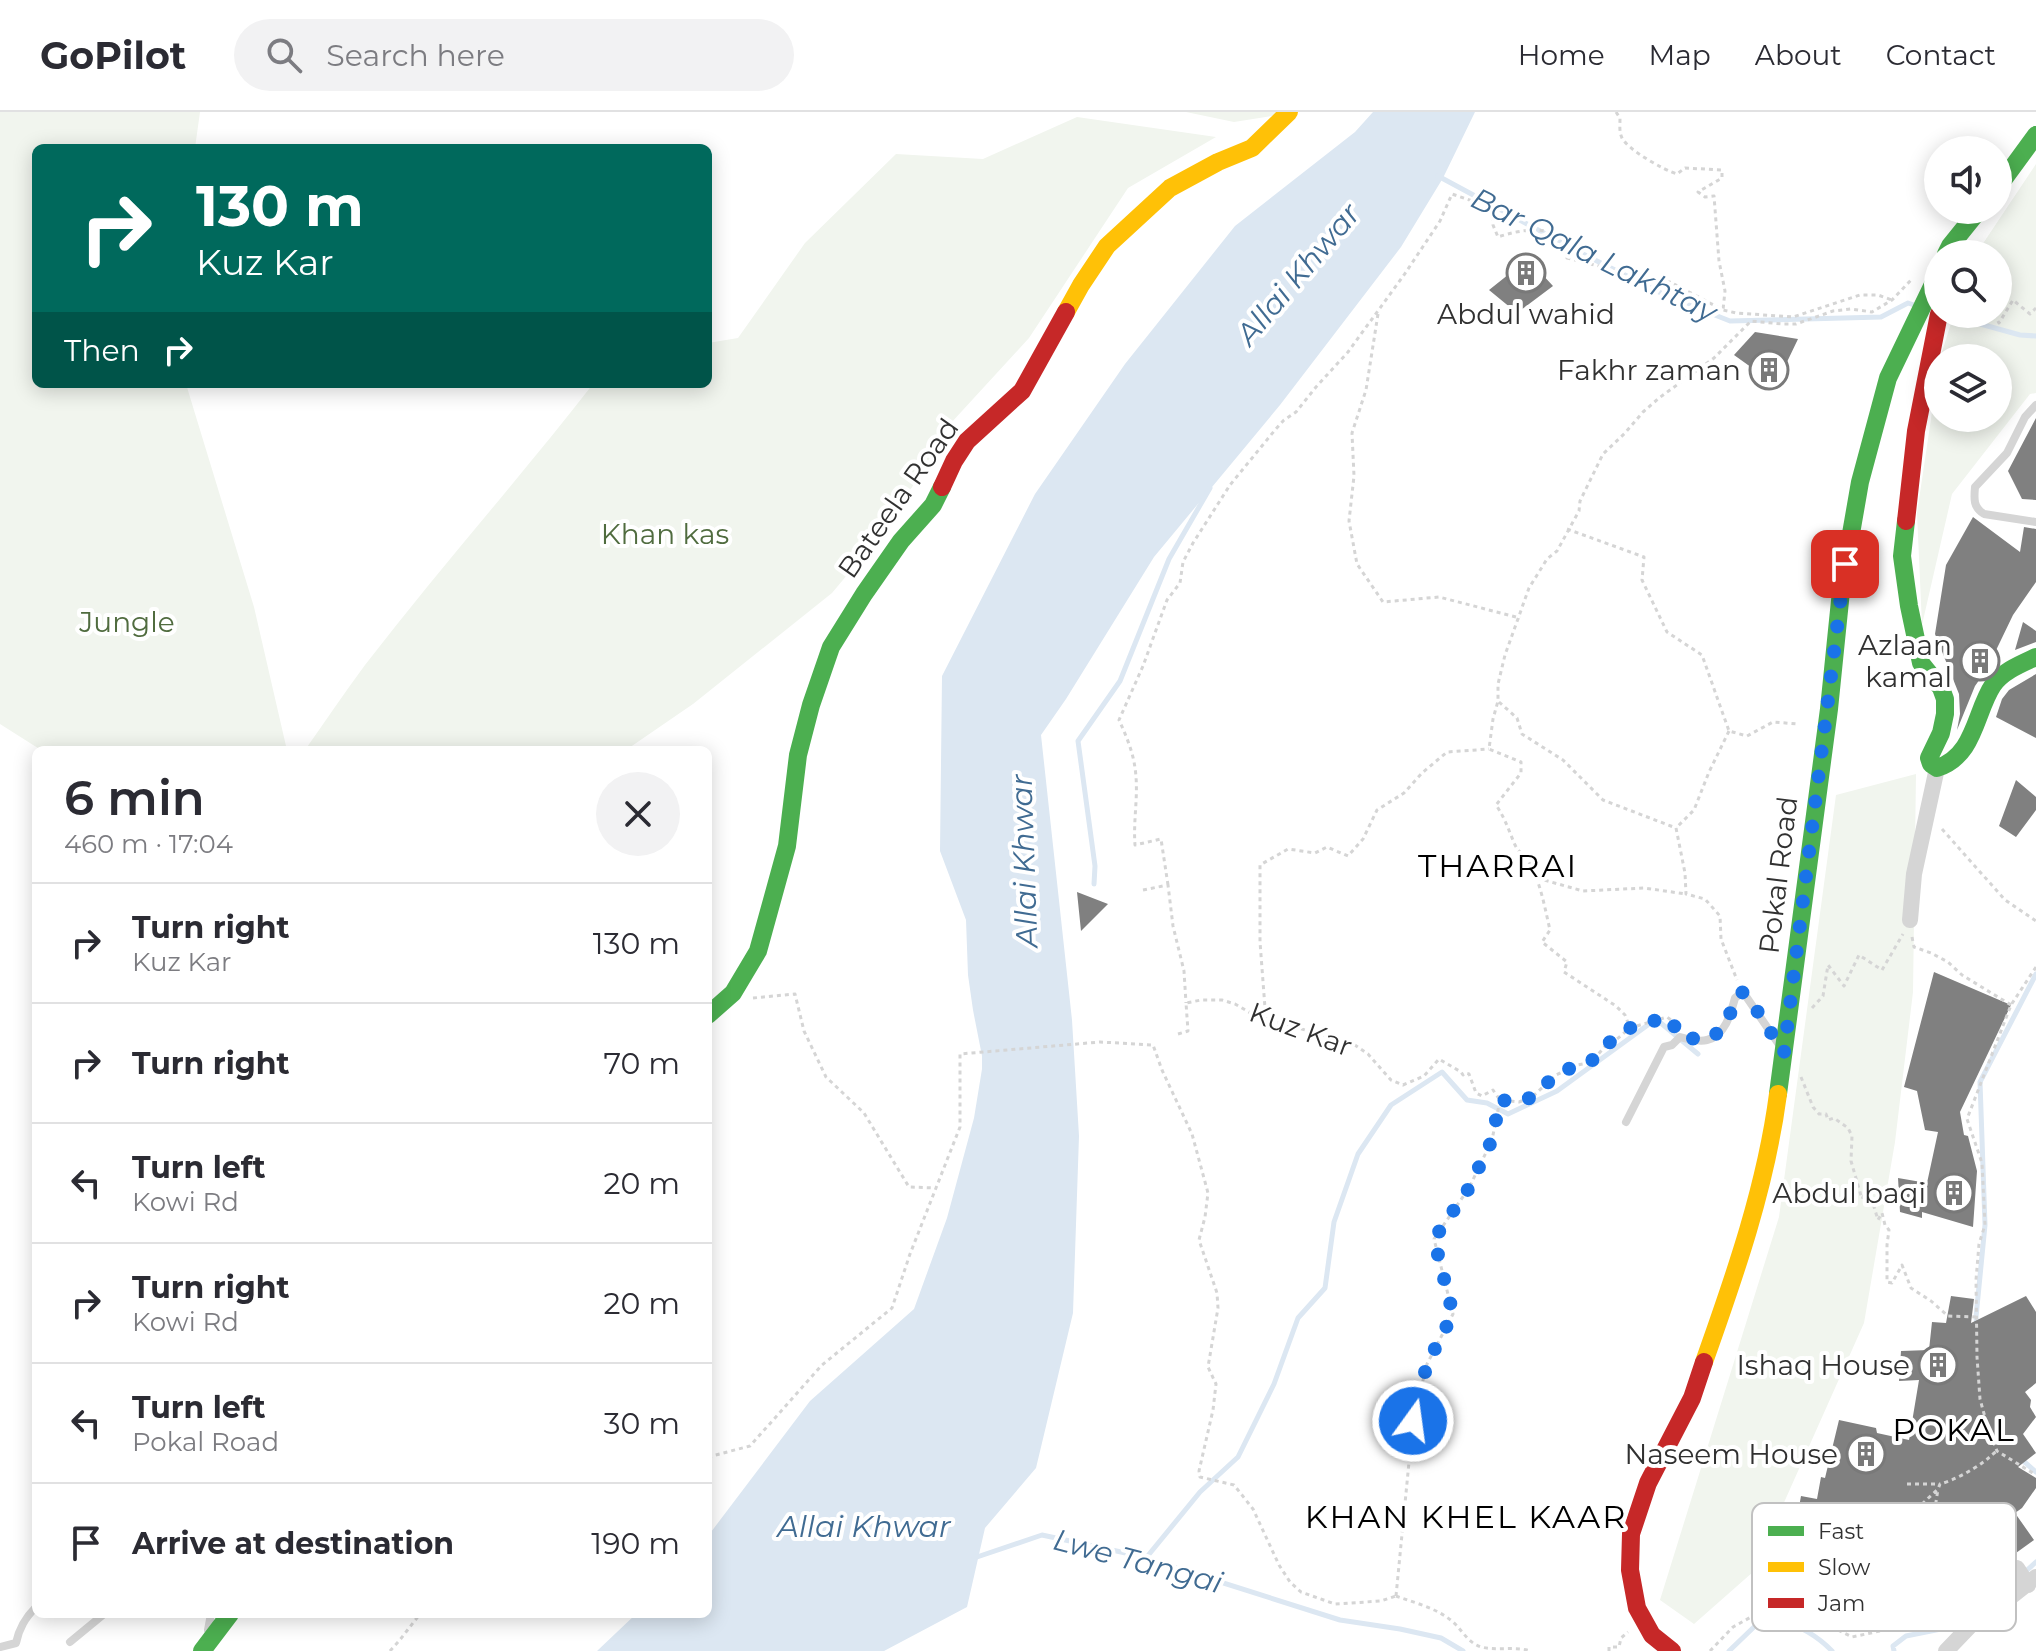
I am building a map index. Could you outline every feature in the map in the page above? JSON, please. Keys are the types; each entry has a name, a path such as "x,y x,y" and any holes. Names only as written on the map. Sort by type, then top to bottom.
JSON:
{"street":[{"name":"Bateela Road","path":"712,1011 733,993 758,951 787,846 798,755 811,705 831,647 864,594 901,541 933,505 967,441 1022,391 1081,285 1107,246 1170,188 1252,148 1289,112"},
{"path":"2012,168 2036,135"},
{"name":"Pokal Road","path":"1672,1651 1652,1635 1637,1608 1630,1570 1631,1534 1648,1483 1692,1398 1738,1265 1773,1135 1829,709 1841,591 1860,482 1888,378 1924,303"},
{"path":"1936,328 1916,431 1902,556 1921,663 1941,688 1945,699 1941,733 1929,758 1931,764 1937,768 1950,762 1977,726 1994,684 2036,657"},
{"path":"1910,920 1914,874 1937,768"},
{"path":"2016,1593 2032,1581 2017,1568"},
{"path":"204,1649 227,1618"},
{"path":"1946,1651 1965,1631"}],"lane":[{"path":"2036,405 2025,417 2007,453 1975,487 1974,503 1977,510 1984,514 2036,522"},
{"path":"1626,1122 1664,1047 1672,1045 1680,1037 1707,1040 1714,1036 1725,1027 1735,998 1743,992 1784,1053"},
{"path":"0,1647 16,1643 25,1618 32,1611"},
{"path":"70,1642 98,1618"},
{"path":"204,1649 210,1618"}],"path":[{"path":"1616,112 1620,118 1622,139 1647,161 1677,174 1685,168 1722,170 1722,178 1698,192 1705,197 1714,196 1719,261 1725,291 1723,310"},
{"path":"1178,1034 1188,1031 1184,971 1173,926 1161,839 1135,845 1136,769 1119,720 1167,600 1180,583 1183,562 1193,543 1230,485 1275,430 1296,412 1348,352 1379,311 1440,221 1452,194 1481,204 1492,212 1498,237 1523,232 1553,232 1567,240 1571,248 1567,258 1646,283 1670,282 1723,310 1793,317 1860,295 1878,295 1892,300"},
{"path":"1489,749 1505,655 1529,588 1547,559 1557,551 1579,511 1580,501 1603,454 1643,412 1714,358 1751,321 1796,324 1833,311 1851,309 1872,312 1892,300 1912,279"},
{"path":"2012,302 2030,314 2036,308"},
{"path":"1379,311 1366,390 1352,433 1354,476 1349,521 1357,564 1383,602 1439,597 1520,618"},
{"path":"1567,529 1644,557 1642,580 1667,632 1702,655 1729,731 1694,810 1676,828"},
{"path":"1498,701 1517,718 1522,734 1563,760 1603,800 1676,828"},
{"path":"1729,731 1747,736 1773,722 1798,724"},
{"path":"1266,1022 1260,942 1260,865 1288,849 1315,853 1327,847 1348,856 1363,839 1377,810 1404,793 1447,752 1489,749 1521,762 1521,773 1496,805 1516,847 1528,860 1537,878 1550,930 1542,942 1567,962 1564,972 1616,1006 1625,1015 1630,1028"},
{"path":"1929,809 1950,839 2005,900 2036,921"},
{"path":"1676,828 1686,894"},
{"path":"1537,878 1583,891 1644,888 1705,899 1720,916 1721,939 1743,992"},
{"path":"1143,890 1168,885"},
{"path":"1910,920 1914,947 1948,962 1962,975 2011,1005"},
{"path":"1812,1008 1823,996 1828,965 1844,986 1859,955 1882,970 1910,920"},
{"path":"2036,967 2011,1005 1967,1119 1982,1163 1985,1225 1979,1244 1976,1280 1980,1399 1997,1451 2036,1475"},
{"path":"752,999 795,994 804,1031 826,1077 864,1113 909,1187 936,1188"},
{"name":"Kuz Kar","path":"1186,1003 1222,1000 1266,1022 1289,1025 1352,1043 1368,1054 1391,1080 1403,1085 1424,1076 1439,1059 1463,1075 1469,1074 1476,1093 1482,1096 1493,1090 1500,1100"},
{"path":"1396,1596 1413,1421 1427,1364 1453,1314 1434,1239 1475,1176 1492,1140 1500,1100 1519,1102 1532,1097 1556,1075 1594,1059 1608,1043 1630,1028 1667,1017 1680,1037"},
{"path":"712,1456 750,1446 822,1365 892,1308 960,1127 960,1054 1100,1042 1153,1045 1192,1134 1208,1193 1199,1240 1217,1293 1218,1308 1208,1367 1216,1384 1200,1477 1234,1485 1253,1509 1279,1565 1301,1592 1335,1604 1381,1601 1396,1596 1423,1604 1452,1621 1469,1641 1481,1646 1531,1651"},
{"path":"1784,1053 1804,1081 1813,1107 1819,1114 1826,1114 1828,1120 1834,1118 1848,1128 1852,1136 1851,1161 1862,1199 1868,1187 1876,1216 1878,1220 1882,1213 1889,1230 1887,1282 1892,1283 1902,1265 1911,1288 1948,1316 1976,1317"},
{"path":"1923,1503 1939,1486 1983,1463 1997,1451"},
{"path":"1907,1484 1939,1486"},
{"path":"1936,1503 1939,1486"},
{"path":"1710,1651 1733,1627 1752,1616"},
{"path":"390,1651 417,1618"},
{"path":"1609,1651 1609,1647 1619,1647 1621,1638 1645,1622"},
{"path":"1840,1631 1852,1637 1880,1631"},
{"path":"1958,1631 1961,1634"}],"green space":[{"name":"Jungle","path":"0,112 200,112 196,144 32,144 32,388 187,388 254,607 286,746 35,746 0,724"},
{"path":"1186,112 1297,112 1234,122"},
{"name":"Khan kas","path":"1077,117 1216,137 1128,188 1029,338 951,423 889,525 832,593 693,704 632,746 308,746 393,629 590,388 712,388 712,342 738,338 805,243 896,154 983,159"},
{"path":"2036,164 2036,393 2030,394 2012,417 2012,344 1944,344 1950,328 2012,328 2012,240 1985,240 1996,224 2012,224 2012,200"},
{"path":"1929,432 2000,432 1952,494 1922,625 1917,513"},
{"path":"1916,774 1913,992 1895,1142 1864,1323 1784,1503 1752,1503 1752,1573 1694,1624 1660,1600 1779,1217 1836,795"}],"water":[{"name":"Allai Khwar","path":"1373,112 1475,112 1443,178 1401,247 1280,405 1154,557 1041,735 1072,1020 1079,1136 1073,1313 1036,1468 985,1528 967,1607 884,1651 597,1651 632,1618 712,1618 712,1531 810,1401 914,1309 947,1218 974,1118 982,1069 968,975 966,920 940,851 942,676 1035,494 1125,364 1235,226 1355,132"}],"building":[{"name":"Abdul wahid","path":"1528,259 1553,286 1517,313 1489,290"},
{"name":"Fakhr zaman","path":"1755,332 1798,339 1776,385 1734,355"},
{"path":"2036,418 2036,500 2022,499 2008,471"},
{"path":"1973,517 2020,552 2024,527 2036,529 2036,582 2013,615 1987,669 1975,686 1957,730 1959,694 1935,634 1946,565"},
{"path":"2023,622 2036,631 2036,642 2015,650"},
{"path":"2036,674 2036,738 1996,717 2002,699 2009,690"},
{"path":"2016,780 2036,797 2036,810 2016,837 1999,826"},
{"path":"1077,892 1108,904 1081,931"},
{"path":"1934,972 2011,1005 1960,1112 1964,1135 1968,1136 1977,1171 1973,1227 1922,1212 1922,1218 1900,1212 1898,1178 1927,1183 1938,1132 1925,1130 1917,1091 1904,1087"},
{"path":"1951,1296 1974,1299 1971,1323 2026,1296 2036,1312 2036,1383 2025,1392 2036,1417 2023,1434 2036,1453 2018,1467 2036,1478 2036,1488 2022,1508 2016,1512 2016,1503 1800,1503 1801,1496 1817,1499 1839,1420 1876,1428 1877,1433 1909,1440 1919,1380 1899,1381 1901,1351 1929,1350 1932,1322 1946,1323"},
{"path":"2016,1514 2034,1540 2016,1553"}],"waterway":[{"name":"Bar Qala Lakhtay","path":"1438,176 1667,296 1730,321 1881,317 1908,303 1914,305"},
{"name":"Bar Qala Lakhtay","path":"1995,328 2036,336"},
{"path":"1094,884 1095,866 1078,741 1120,681 1169,559 1210,488"},
{"path":"1977,1327 1985,1225 1980,1082 2036,974"},
{"path":"1146,1558 1200,1492 1238,1457 1274,1384 1298,1318 1325,1288 1334,1222 1358,1154 1391,1105 1442,1072 1467,1100 1487,1103 1508,1114 1557,1091 1656,1019 1698,1054"},
{"path":"2020,1458 2036,1472"},
{"name":"Lwe Tangai","path":"974,1558 1042,1535 1135,1555 1340,1620 1441,1638 1463,1651"},
{"path":"2016,1580 2036,1562"},
{"path":"1729,1651 1752,1629"},
{"path":"1806,1631 1832,1651"},
{"path":"1894,1651 1893,1646 1906,1636 1931,1631"}],"traffic: fast":[{"path":"2012,168 2036,135"},
{"path":"1955,240 1968,224"},
{"path":"1778,1094 1829,709 1841,591 1860,482 1888,378 1924,303"},
{"path":"712,1011 733,993 758,951 787,846 798,755 831,647 864,594 901,541 933,505 942,487"},
{"path":"1906,521 1902,556 1921,663 1941,688 1945,699 1941,733 1929,758 1931,764 1937,768 1959,754 1967,744 1993,685 2007,672 2036,657"},
{"path":"202,1651 227,1618"}],"traffic: slow":[{"path":"1066,312 1107,246 1170,188 1252,148 1289,112"},
{"path":"1704,1362 1757,1196 1778,1094"}],"traffic: jam":[{"path":"942,487 967,441 1022,391 1066,312"},
{"path":"1906,521 1916,431 1936,328"},
{"path":"1672,1651 1652,1635 1637,1608 1630,1570 1631,1534 1648,1483 1692,1398 1704,1362"}],"place":[{"name":"Abdul wahid","path":"1526,273"},
{"name":"Fakhr zaman","path":"1769,370"},
{"name":"Azlaan kamal","path":"1980,661"},
{"name":"Abdul baqi","path":"1954,1193"},
{"name":"Ishaq House","path":"1938,1365"},
{"name":"Naseem House","path":"1866,1454"}],"district":[{"name":"THARRAI","path":"1498,865"},
{"name":"POKAL","path":"1954,1429"},
{"name":"KHAN KHEL KAAR","path":"1466,1516"}],"route":[{"path":"1413,1421 1427,1364 1453,1314 1434,1239 1469,1188 1492,1140 1500,1100 1519,1102 1532,1097 1556,1075 1594,1059 1608,1043 1630,1028 1656,1019 1667,1017 1680,1037 1707,1040 1725,1027 1735,998 1743,992 1784,1053 1845,564"}]}
